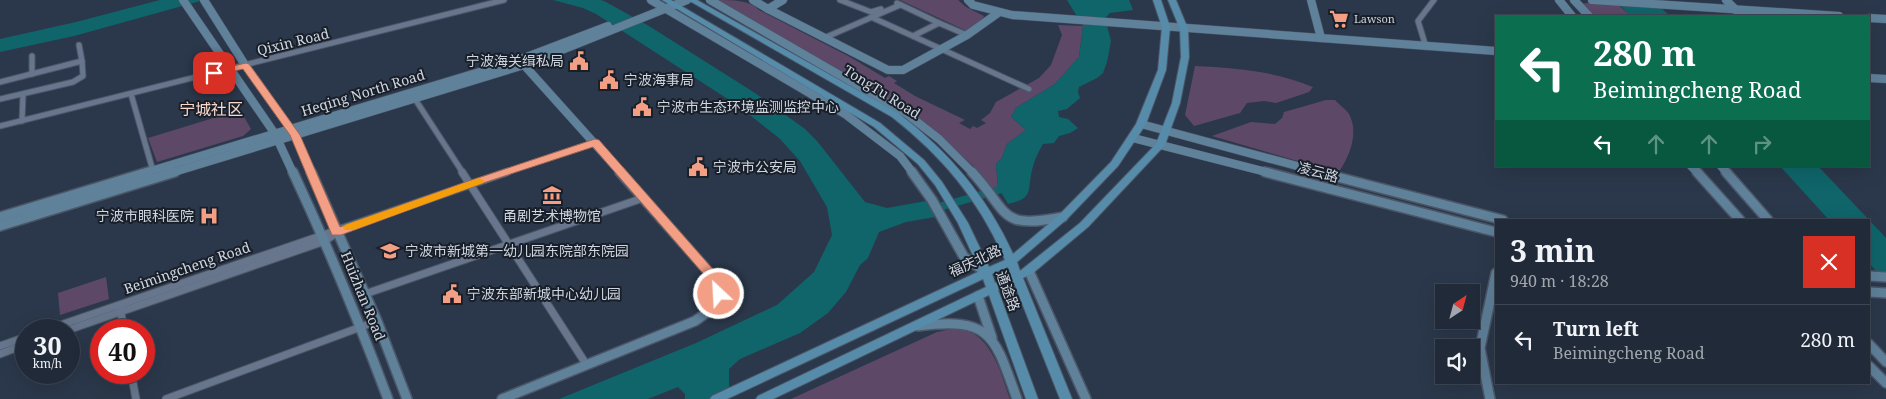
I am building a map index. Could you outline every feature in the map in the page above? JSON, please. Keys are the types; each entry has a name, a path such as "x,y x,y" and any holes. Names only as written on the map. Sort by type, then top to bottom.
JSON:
{"main road":[{"name":"Huizhan Road","path":"183,0 188,8"},
{"path":"651,0 668,4 845,114 900,156 945,220 964,257 986,272"},
{"path":"668,4 687,0"},
{"name":"TongTu Road","path":"692,0 844,84 895,115 930,143 970,188 987,214 1018,277 1066,399"},
{"path":"710,0 907,114 944,142 987,189 1007,216 1033,222 1064,218"},
{"path":"753,0 888,70 903,70 967,35 998,13"},
{"path":"768,9 783,0"},
{"path":"968,0 973,5 998,13 1028,17 1106,21 1495,51"},
{"name":"福庆北路","path":"716,399 1011,261 1064,218 1116,164 1141,124 1162,70 1166,27 1157,0"},
{"path":"762,399 1018,277 1029,271 1084,225 1160,144 1167,130 1185,64 1184,27 1172,0"},
{"path":"1311,0 1321,38"},
{"path":"1559,0 1571,15"},
{"path":"1574,0 1588,15"},
{"path":"1592,0 1822,15"},
{"path":"1726,0 1741,15"},
{"name":"Huizhan Road","path":"205,2 246,66 293,132 377,321 407,399"},
{"name":"Heqing North Road","path":"0,217 153,171 415,99 524,65 646,11 668,4"},
{"name":"Heqing North Road","path":"293,132 516,61 654,14 668,4"},
{"name":"通途路","path":"668,4 877,125 921,162 948,196 986,272 1032,399"},
{"path":"1870,18 1886,19"},
{"path":"502,399 695,322 712,309 719,294 714,278 595,142 524,65"},
{"path":"1870,78 1886,79"},
{"name":"凌云路","path":"1141,124 1417,199 1499,219"},
{"name":"Heqing North Road","path":"0,226 276,137"},
{"name":"凌云路","path":"1133,138 1495,232"},
{"path":"1692,167 1739,219"},
{"path":"1723,167 1767,219"},
{"path":"1029,271 1086,399"},
{"path":"1870,276 1883,277"},
{"path":"1870,292 1886,294"},
{"path":"912,326 945,321 960,322 974,326 992,338 1017,399"},
{"path":"1870,367 1886,384"}],"street":[{"name":"Qixin Road","path":"0,126 504,0"},
{"path":"840,0 871,12 897,2 967,35"},
{"path":"1426,47 1418,21 1434,0"},
{"path":"824,38 871,17 897,2"},
{"name":"Huizhan Road","path":"188,8 276,137 324,238 361,327 388,399"},
{"path":"871,17 1029,89"},
{"path":"913,36 939,23"},
{"path":"0,99 73,82 83,76 79,45"},
{"path":"32,56 32,74"},
{"path":"0,82 82,61"},
{"path":"131,94 153,171"},
{"path":"22,121 23,95"},
{"path":"415,99 586,364"},
{"name":"Beimingcheng Road","path":"80,320 324,238 470,184 595,142"},
{"path":"365,294 508,243 643,198"},
{"path":"1490,399 1480,348 1495,278"},
{"path":"978,296 992,338"},
{"path":"120,308 122,319"},
{"name":"Beimingcheng Road","path":"80,325 120,308"},
{"path":"166,399 377,321"},
{"path":"0,346 15,341"},
{"path":"1870,345 1886,362"},
{"path":"0,354 15,348"},
{"path":"133,384 136,399"}],"shaded area":[{"path":"160,0 204,0 74,36 0,52 0,39"},
{"path":"553,0 601,0 649,26 755,93 805,129 817,141 865,202 887,208 926,201 935,217 906,222 879,232 868,258 860,265 846,292 828,313 800,333 740,359 729,369 729,399 685,399 685,394 678,387 648,399 559,399 696,343 777,305 814,272 832,235 827,207 800,161 779,138 737,105 596,14 583,8"},
{"path":"717,0 751,4 885,78 889,76 897,81 894,83 915,96 965,120 959,123 970,129 973,126 977,128 986,123 981,120 990,113 996,102 1039,78 1051,65 1062,35 1058,25 1083,26 1079,57 1055,84 1016,108 1011,117 1026,130 1007,144 1002,158 996,164 998,187 992,188 972,165 927,124 879,93"},
{"path":"900,0 958,0 966,7 984,16 981,23 967,31"},
{"path":"1067,0 1129,0 1133,10 1110,13 1105,18 1111,41 1103,73 1079,87 1080,98 1067,109 1058,111 1059,117 1068,119 1078,128 1070,133 1059,136 1054,143 1043,144 1034,163 1028,193 1022,199 1008,204 998,187 996,164 1002,158 1007,144 1026,130 1011,117 1016,108 1055,84 1079,57 1083,26"},
{"path":"1614,0 1661,8 1669,15 1626,14 1629,14"},
{"path":"1582,4 1618,5 1629,14 1590,15"},
{"path":"1195,66 1240,69 1270,74 1313,87 1309,92 1276,103 1264,101 1247,103 1240,113 1194,126 1185,115"},
{"path":"1326,100 1335,100 1348,112 1352,121 1352,143 1340,170 1332,171 1212,136 1251,122 1275,124 1282,118 1284,112"},
{"path":"240,110 251,129 243,136 157,162 148,138"},
{"path":"1781,167 1819,167 1868,219 1828,219"},
{"path":"1870,221 1886,238 1886,282 1870,264"},
{"path":"106,277 109,299 60,315 58,293"},
{"path":"956,328 974,334 993,354 1010,399 791,399 937,332"}],"waterway":[{"path":"932,209 1009,187"}],"slow traffic":[{"path":"349,228 479,181"}],"place":[{"name":"Lawson","path":"1339,19"},
{"name":"宁波海关缉私局","path":"579,61"},
{"name":"宁波海事局","path":"609,80"},
{"name":"宁波市生态环境监测监控中心","path":"642,107"},
{"name":"宁波市公安局","path":"698,167"},
{"name":"甬剧艺术博物馆","path":"552,195"},
{"name":"宁波市眼科医院","path":"209,216"},
{"name":"宁波市新城第一幼儿园东院部东院园","path":"390,251"},
{"name":"宁波东部新城中心幼儿园","path":"452,294"}],"district":[{"name":"宁城社区","path":"211,109"}],"route":[{"path":"214,73 246,66 295,135 337,232 470,184 595,142 714,278 719,294"}]}
